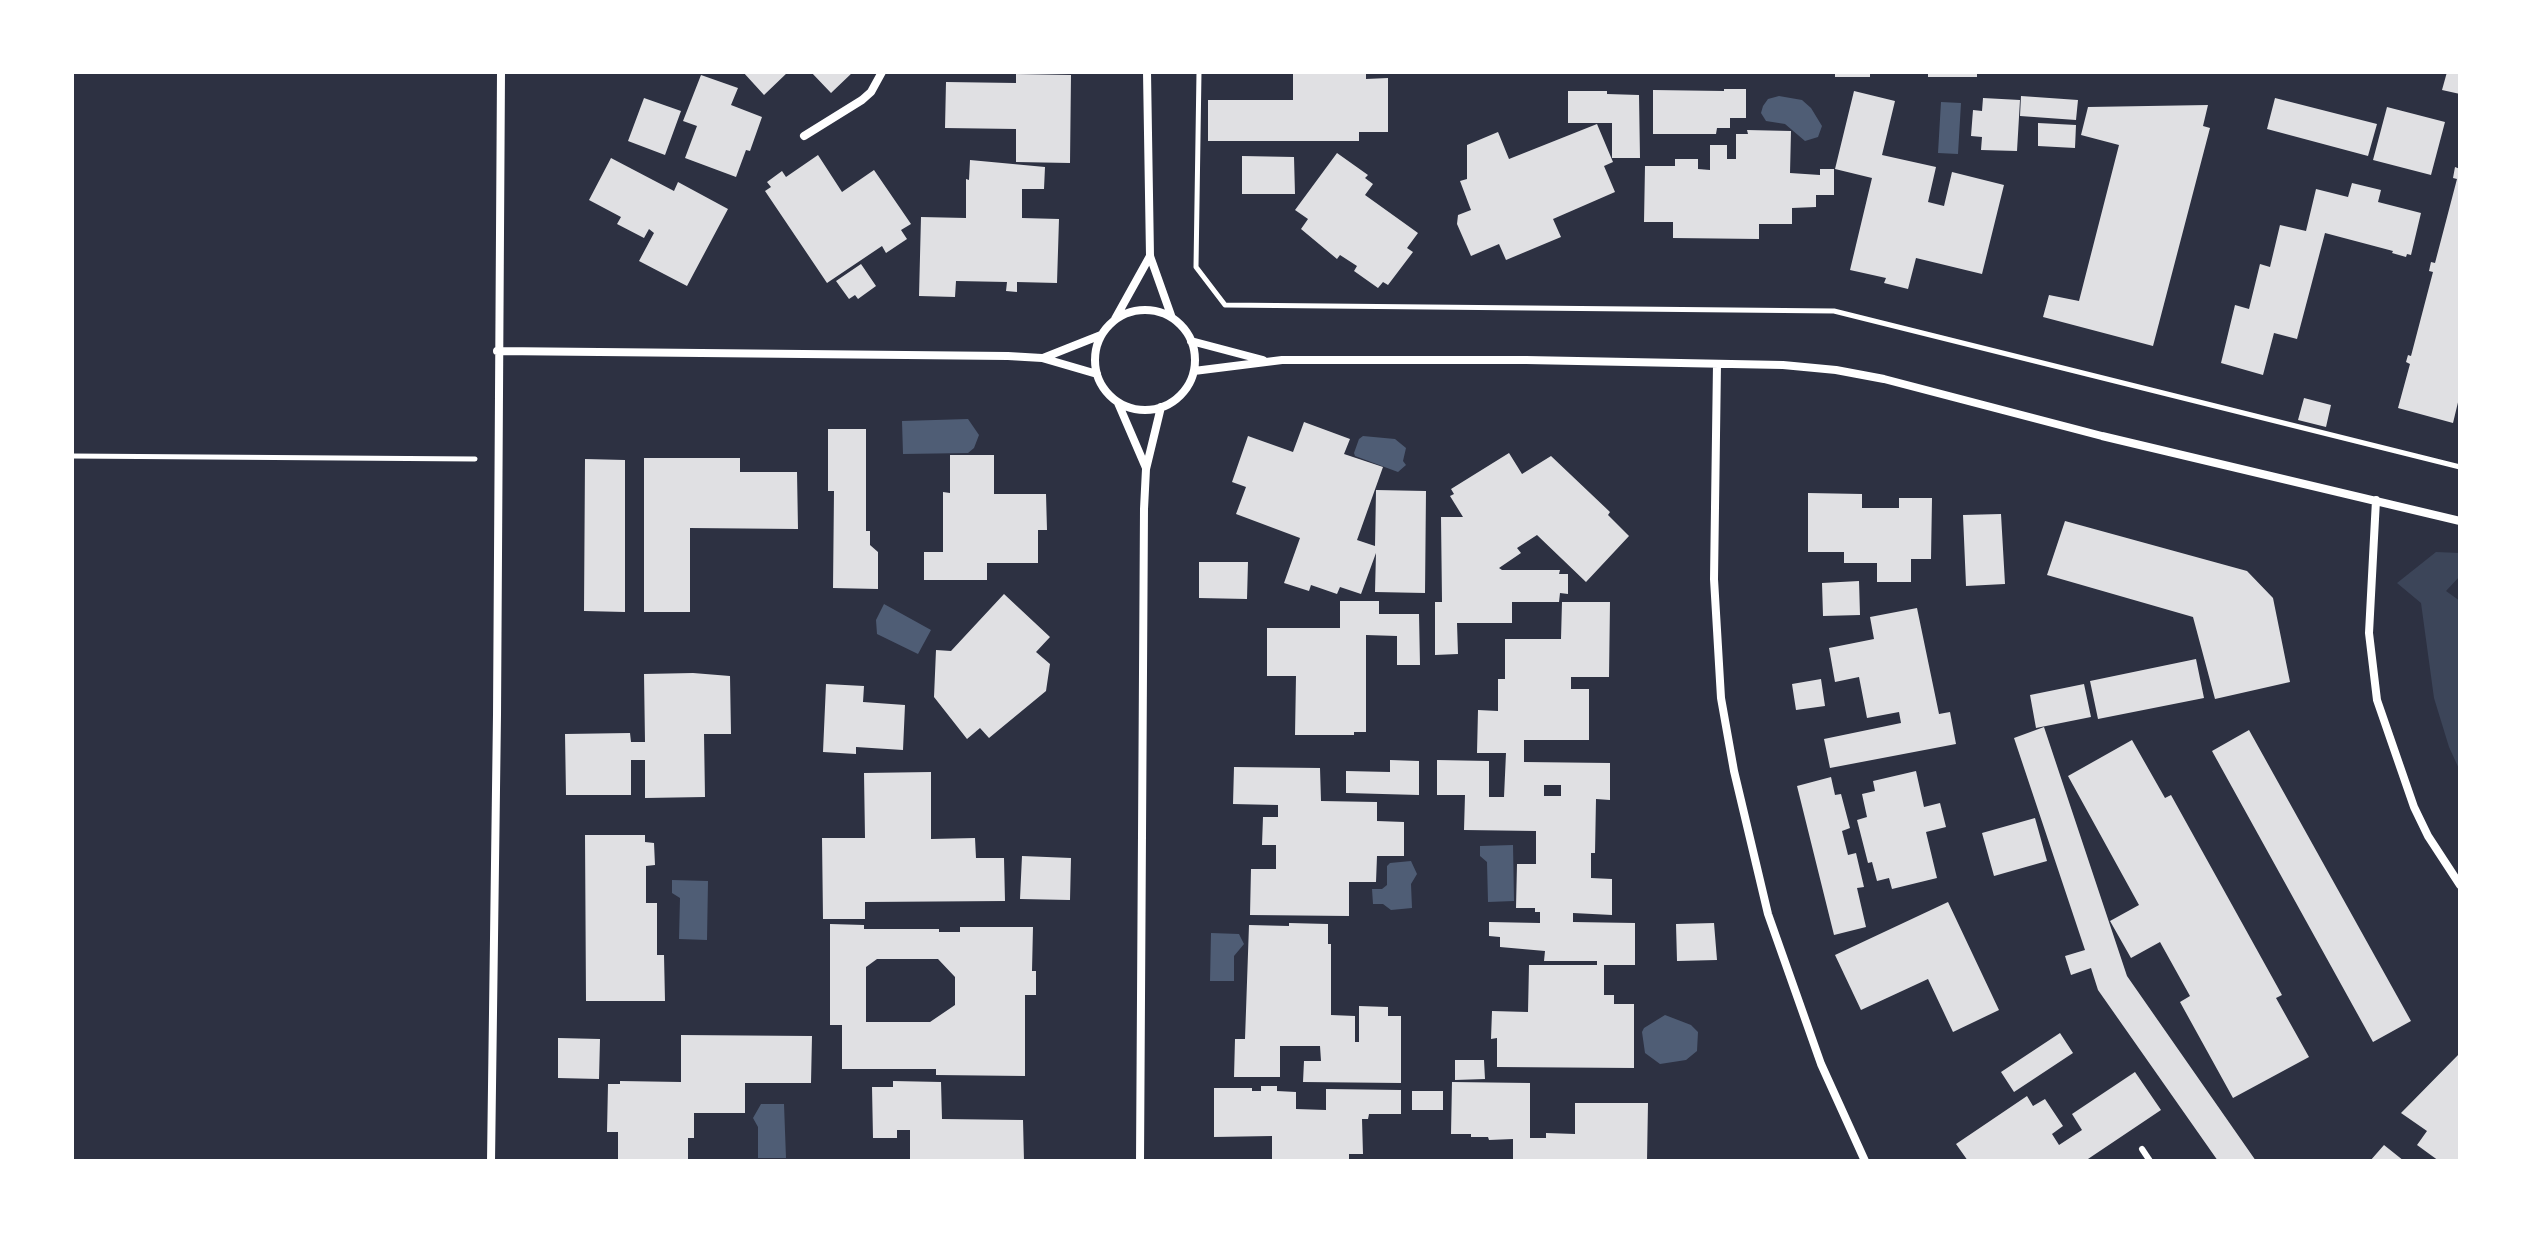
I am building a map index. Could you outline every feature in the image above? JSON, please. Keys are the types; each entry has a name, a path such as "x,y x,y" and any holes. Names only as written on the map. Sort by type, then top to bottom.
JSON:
{"street":[{"path":"491,1161 501,72"},
{"path":"804,136 862,100 871,92 882,72"},
{"path":"1117,402 1143,410 1161,407 1179,397 1194,371 1191,341 1172,318 1150,256 1147,72"},
{"path":"1146,469 1117,402 1104,390 1097,374 1095,354 1102,335 1115,320 1150,256"},
{"path":"1115,320 1143,310 1172,318"},
{"path":"1042,358 1102,335"},
{"path":"1191,341 1267,361"},
{"path":"497,351 1042,358 1097,374"},
{"path":"1194,371 1267,361 1526,360 1783,365 1836,370 1884,379 2102,436 2460,521"},
{"path":"1717,364 1714,579 1721,698 1734,771 1777,942 1821,1064 1865,1161"},
{"path":"1140,1161 1146,469 1161,407"},
{"path":"2376,500 2369,633 2377,700 2414,807 2428,836 2460,885"}],"lane":[{"path":"2142,1149 2150,1161"}],"path":[{"path":"1199,72 1196,267 1225,305 1834,311 2460,467"},
{"path":"72,456 497,460"}],"shaded area":[{"path":"1779,96 1802,100 1811,108 1822,126 1818,137 1805,141 1785,124 1766,121 1761,113 1763,106 1768,99"},
{"path":"1941,102 1961,103 1958,154 1938,153"},
{"path":"968,419 979,435 974,448 968,453 903,454 902,421"},
{"path":"1363,436 1395,439 1406,448 1403,461 1406,465 1398,472 1355,456 1359,439"},
{"path":"2436,552 2460,553 2460,576 2446,591 2460,601 2460,771 2434,698 2421,603 2397,583"},
{"path":"884,604 931,630 918,654 877,634 876,620"},
{"path":"1513,845 1514,901 1488,902 1487,862 1480,856 1480,846"},
{"path":"1411,861 1417,874 1411,884 1412,908 1391,910 1383,904 1373,904 1372,889 1382,889 1387,885 1387,866"},
{"path":"672,880 708,881 707,940 679,939 680,898 672,893"},
{"path":"1211,933 1239,934 1244,944 1234,956 1234,981 1210,981"},
{"path":"1665,1015 1691,1025 1698,1032 1697,1051 1686,1060 1660,1064 1645,1053 1644,1028"},
{"path":"761,1104 784,1104 786,1158 758,1158 758,1127 753,1118"}],"building":[{"path":"743,72 788,72 764,95"},
{"path":"811,72 853,72 831,93"},
{"path":"1293,72 1366,72 1366,79 1388,78 1388,132 1359,132 1359,141 1208,141 1208,100 1293,100"},
{"path":"1835,72 1870,72 1870,77 1835,77"},
{"path":"1928,72 1977,72 1977,77 1928,77"},
{"path":"2447,72 2460,72 2460,94 2442,90"},
{"path":"1016,74 1071,75 1070,163 1016,162 1016,129 945,128 946,82 1016,83"},
{"path":"701,75 738,88 731,105 762,117 750,151 746,150 736,177 685,158 697,126 683,121"},
{"path":"1746,89 1746,118 1730,118 1730,128 1717,128 1716,134 1653,134 1653,90"},
{"path":"1568,91 1639,95 1640,158 1612,158 1612,123 1568,123"},
{"path":"1854,91 1895,101 1882,155 1936,167 1928,202 1944,206 1952,172 2004,185 1982,274 1916,258 1908,289 1884,283 1886,278 1850,270 1872,178 1835,169"},
{"path":"2021,96 2078,100 2076,120 2020,116"},
{"path":"644,98 681,111 665,155 628,141"},
{"path":"1983,98 2020,100 2017,151 1981,150 1982,137 1971,136 1973,110 1982,111"},
{"path":"2275,98 2377,124 2368,156 2267,129"},
{"path":"2208,105 2203,126 2210,128 2153,346 2043,317 2049,295 2079,301 2119,145 2081,135 2088,107"},
{"path":"2387,107 2445,122 2431,175 2373,160"},
{"path":"2038,123 2076,125 2075,148 2038,146"},
{"path":"1597,124 1613,162 1604,166 1615,192 1553,219 1561,237 1506,260 1499,244 1471,256 1457,224 1458,215 1471,210 1460,181 1467,179 1467,145 1498,132 1509,159"},
{"path":"1747,130 1791,131 1790,173 1820,175 1820,169 1834,169 1834,195 1816,195 1816,207 1792,208 1792,224 1759,224 1759,239 1673,238 1673,222 1644,222 1645,166 1675,166 1675,159 1698,159 1698,169 1710,170 1710,145 1727,145 1727,159 1736,159 1736,134 1748,134"},
{"path":"1337,153 1368,175 1365,178 1373,184 1365,195 1418,233 1407,248 1413,252 1388,285 1383,282 1378,288 1354,271 1357,266 1340,255 1337,259 1301,229 1308,219 1295,210"},
{"path":"818,155 842,192 874,170 911,224 901,230 907,239 886,253 882,246 827,283 765,191 771,187 767,182 782,171 786,177"},
{"path":"1242,156 1294,157 1295,194 1242,194"},
{"path":"611,158 674,191 678,182 728,209 687,286 639,261 654,233 649,229 644,238 617,224 621,217 589,200"},
{"path":"970,160 1045,167 1044,189 1022,189 1022,218 1059,219 1057,283 1017,282 1017,292 1006,291 1007,282 956,281 955,297 919,296 921,217 966,218 966,179 969,180"},
{"path":"2455,167 2460,169 2460,394 2453,423 2398,408 2410,364 2406,362 2408,355 2411,356 2433,272 2429,271 2431,262 2435,263 2457,179 2453,178"},
{"path":"2352,183 2381,190 2378,202 2421,213 2411,255 2407,254 2406,257 2325,233 2297,339 2274,333 2263,375 2221,363 2235,305 2249,309 2260,264 2270,267 2280,225 2306,231 2316,189 2348,197"},
{"path":"861,264 876,286 858,299 855,295 849,299 836,281"},
{"path":"2304,398 2331,405 2326,427 2298,420"},
{"path":"1304,422 1350,439 1344,454 1383,467 1357,540 1375,546 1376,490 1426,491 1425,593 1375,592 1376,553 1361,594 1340,587 1337,594 1311,585 1309,591 1284,583 1300,538 1236,514 1246,487 1232,482 1248,436 1293,452"},
{"path":"828,429 866,429 866,531 870,531 870,545 878,552 878,589 833,588 834,491 828,491"},
{"path":"1509,453 1522,474 1551,456 1610,512 1608,515 1629,536 1586,582 1537,535 1517,548 1521,553 1499,568 1560,570 1559,574 1568,574 1568,594 1560,593 1559,602 1512,602 1512,623 1457,623 1458,654 1435,655 1435,602 1442,602 1441,517 1463,517 1450,496 1454,494 1451,489"},
{"path":"950,455 994,455 994,494 1046,494 1047,530 1038,530 1038,563 987,563 987,580 924,580 924,552 943,552 943,492 950,493"},
{"path":"644,458 740,458 740,472 797,472 798,529 690,528 690,612 644,612"},
{"path":"585,459 625,460 625,612 584,611"},
{"path":"1808,493 1862,494 1862,508 1899,508 1899,498 1932,498 1931,559 1911,559 1911,582 1877,582 1877,563 1844,563 1844,552 1808,552"},
{"path":"2001,514 2005,584 1966,586 1963,515"},
{"path":"2065,521 2247,571 2273,598 2290,682 2215,699 2193,617 2047,575"},
{"path":"1199,562 1248,562 1247,599 1199,598"},
{"path":"1859,581 1860,615 1823,616 1822,583"},
{"path":"1004,594 1050,637 1036,652 1050,664 1046,691 989,738 980,728 967,739 934,697 936,650 951,651"},
{"path":"1340,601 1379,601 1379,614 1419,614 1420,665 1397,665 1397,636 1366,635 1366,732 1354,732 1354,735 1295,735 1296,676 1267,676 1267,628 1340,628"},
{"path":"1562,602 1610,602 1609,677 1571,677 1571,689 1589,689 1589,740 1524,740 1524,762 1610,763 1610,800 1596,799 1595,853 1591,853 1591,878 1612,879 1612,915 1573,913 1573,922 1635,923 1635,965 1604,965 1604,995 1614,995 1614,1004 1634,1004 1634,1068 1497,1067 1497,1038 1491,1039 1492,1011 1528,1012 1529,965 1597,965 1597,961 1544,961 1545,951 1500,947 1500,937 1489,936 1489,922 1540,923 1540,912 1535,912 1535,908 1516,908 1517,864 1536,864 1536,831 1464,830 1465,795 1437,795 1437,760 1489,761 1489,797 1504,797 1506,753 1477,753 1478,710 1498,711 1498,679 1505,679 1505,639 1561,639","holes":["1544,785 1561,785 1561,796 1544,796"]},
{"path":"1917,608 1939,714 1950,712 1956,744 1830,768 1824,739 1901,723 1899,712 1867,718 1859,677 1835,682 1829,648 1874,639 1870,617"},
{"path":"2196,659 2204,698 2098,719 2090,681"},
{"path":"644,674 730,676 731,734 704,734 705,797 645,798 645,760 631,760 631,795 566,795 565,734 630,733 631,742 645,742"},
{"path":"1821,679 1825,706 1796,710 1792,684"},
{"path":"826,684 864,686 863,702 905,705 903,750 856,747 856,754 823,752"},
{"path":"2084,684 2091,717 2036,728 2030,695"},
{"path":"2044,727 2127,976 2256,1161 2218,1161 2098,990 2091,968 2071,975 2065,956 2085,950 2014,738"},
{"path":"2249,730 2411,1021 2373,1042 2212,751"},
{"path":"2132,740 2165,798 2171,795 2282,995 2276,998 2309,1057 2233,1098 2180,1002 2190,996 2160,942 2131,958 2110,921 2139,905 2068,776"},
{"path":"1390,760 1419,761 1419,795 1346,793 1346,771 1390,772"},
{"path":"1234,767 1320,768 1321,801 1377,802 1377,821 1404,822 1404,856 1377,856 1376,882 1349,882 1349,916 1250,915 1251,869 1276,869 1276,845 1262,845 1263,817 1278,817 1278,805 1233,804"},
{"path":"1916,771 1924,807 1940,803 1946,827 1926,832 1937,878 1892,889 1889,878 1877,881 1872,862 1868,863 1857,820 1867,817 1862,794 1875,791 1873,781"},
{"path":"931,772 931,839 975,838 976,858 1004,858 1005,901 865,902 865,919 823,919 822,838 865,838 864,773"},
{"path":"1831,777 1835,795 1841,794 1850,828 1842,831 1848,855 1856,853 1864,887 1857,888 1866,927 1834,935 1797,786"},
{"path":"2035,818 2047,861 1994,876 1982,833"},
{"path":"585,835 645,835 645,842 654,843 655,865 646,866 646,903 657,903 657,955 664,955 665,1001 586,1001"},
{"path":"1022,856 1071,858 1070,900 1020,899"},
{"path":"1948,902 1999,1010 1953,1032 1928,979 1861,1010 1835,955"},
{"path":"1289,923 1328,924 1331,1015 1355,1016 1355,1042 1359,1042 1359,1006 1388,1007 1388,1016 1401,1016 1401,1083 1303,1082 1304,1061 1321,1061 1320,1046 1280,1046 1280,1077 1234,1077 1235,1039 1245,1039 1249,925 1289,926"},
{"path":"1714,923 1717,960 1677,961 1676,924"},
{"path":"830,924 864,925 864,929 939,929 939,932 960,932 960,927 1033,927 1032,971 1036,971 1036,995 1025,995 1025,1076 936,1075 936,1069 842,1069 842,1025 830,1025","holes":["877,959 938,959 955,977 955,1005 930,1022 866,1022 866,967"]},
{"path":"2060,1033 2073,1053 2014,1092 2001,1072"},
{"path":"681,1035 812,1036 811,1083 745,1083 745,1113 694,1113 694,1138 688,1138 688,1161 618,1161 618,1132 607,1132 608,1084 620,1084 620,1081 681,1082"},
{"path":"558,1038 600,1039 599,1079 558,1078"},
{"path":"2460,1053 2460,1161 2439,1161 2417,1145 2427,1131 2401,1113"},
{"path":"1455,1060 1484,1060 1485,1079 1455,1080"},
{"path":"2135,1072 2161,1110 2085,1161 1968,1161 1956,1144 2027,1096 2033,1106 2045,1099 2063,1126 2052,1134 2059,1145 2082,1130 2072,1114"},
{"path":"893,1081 941,1082 942,1119 1023,1120 1024,1161 910,1161 910,1130 897,1130 897,1138 873,1138 872,1087 893,1087"},
{"path":"1452,1082 1530,1083 1530,1138 1546,1138 1546,1133 1575,1134 1575,1103 1648,1103 1647,1161 1513,1161 1513,1139 1489,1140 1488,1137 1471,1137 1471,1134 1451,1134"},
{"path":"1261,1086 1277,1086 1277,1091 1296,1092 1296,1109 1326,1110 1326,1089 1401,1090 1401,1114 1369,1114 1368,1119 1362,1119 1363,1154 1349,1154 1349,1161 1272,1161 1272,1136 1214,1137 1214,1088 1252,1088 1252,1091 1261,1091"},
{"path":"1412,1091 1443,1091 1443,1110 1412,1110"},
{"path":"2384,1145 2404,1161 2370,1161"}]}
